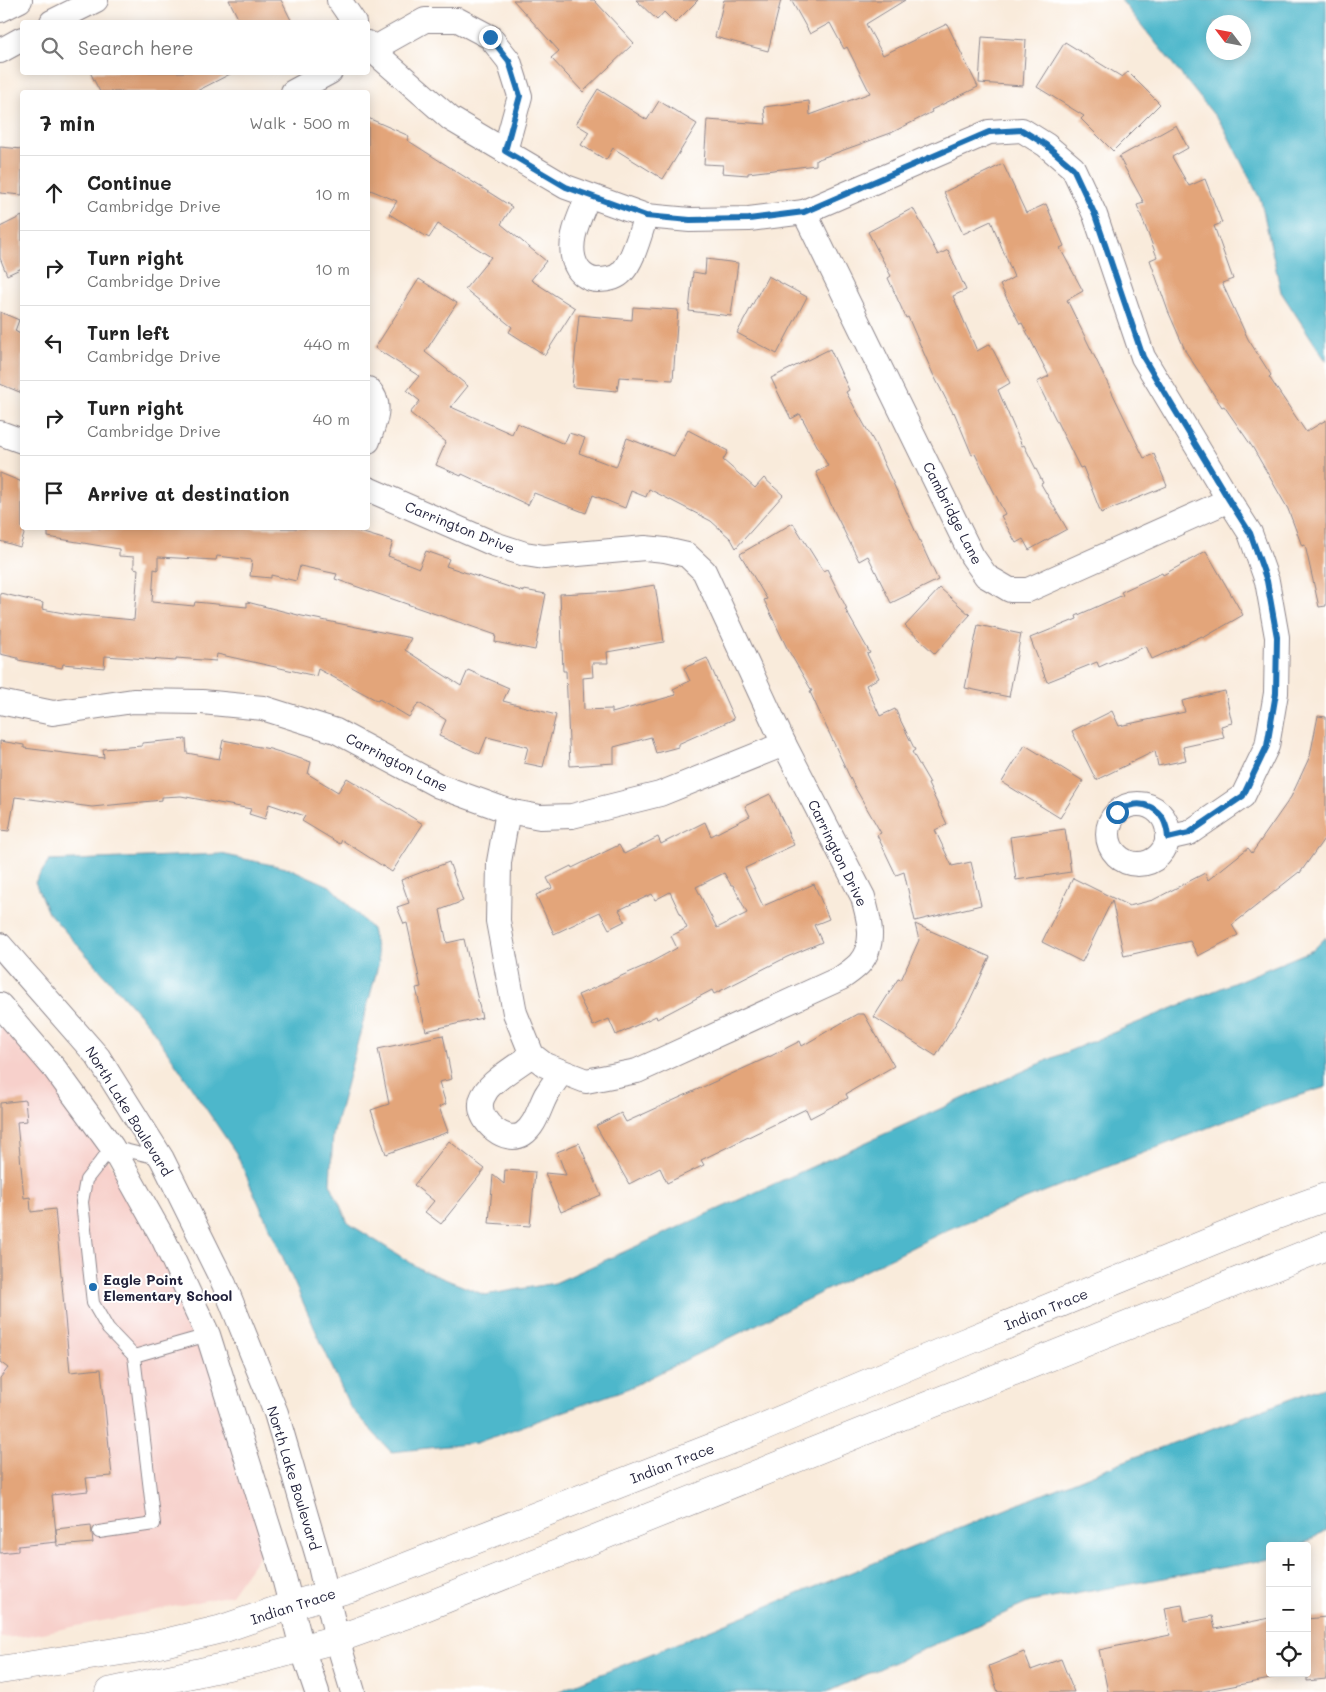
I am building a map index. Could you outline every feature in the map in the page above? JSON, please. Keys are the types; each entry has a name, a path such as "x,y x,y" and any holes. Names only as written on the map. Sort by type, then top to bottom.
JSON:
{"main road":[{"name":"Indian Trace","path":"2,1671 147,1647 222,1630 292,1605 354,1587 752,1432 967,1341 1243,1228 1326,1197"},
{"path":"109,1692 265,1658 337,1639 410,1613 1326,1246"}],"street":[{"path":"0,10 20,0"},
{"path":"56,20 96,0"},
{"path":"339,0 353,20"},
{"path":"370,48 425,20 458,20 490,37 509,61 520,96 505,151"},
{"path":"0,51 20,40"},
{"path":"370,50 451,119 566,187 588,197 646,216 690,220 749,219 804,212 989,132 1022,130 1046,145 1073,168 1095,215 1143,357 1250,533 1267,581 1277,637 1276,693 1267,746 1243,796 1189,833 1168,838"},
{"path":"297,90 324,75"},
{"path":"588,197 579,219 573,243 574,261 581,274 594,280 608,280 622,273 630,259 646,216"},
{"name":"Cambridge Lane","path":"804,212 972,556 986,576 1010,590 1028,590 1229,500"},
{"path":"370,391 375,396 377,412 370,435"},
{"path":"0,433 20,439"},
{"name":"Carrington Drive","path":"370,490 494,544 525,554 544,557 645,548 687,555 704,571 784,744 862,897 871,924 869,948 859,964 841,978 637,1071 586,1081 545,1066 532,1054"},
{"name":"Carrington Lane","path":"0,702 54,714 132,701 202,702 263,708 336,731 439,786 508,811 540,817 572,816 660,794 784,744"},
{"path":"508,811 500,862 498,921 516,1013 532,1054 497,1080 486,1091 480,1104 486,1120 496,1132 508,1138 522,1135 535,1121 547,1095 561,1073"},
{"name":"North Lake Boulevard","path":"0,944 98,1057 162,1159 224,1284 276,1413 318,1557 337,1639 353,1692"},
{"path":"0,1006 56,1070 112,1148 164,1240 208,1335 236,1419 292,1605 302,1648 317,1692"}],"lane":[{"path":"99,1532 154,1524 134,1356 108,1329 93,1303 82,1202 86,1180 112,1148 162,1159"},
{"path":"134,1356 208,1335"}],"shaded area":[{"name":"Eagle Point Elementary School","path":"0,1006 164,1240 271,1538 231,1595 27,1636 0,1638"}],"water":[{"path":"1121,0 1326,0 1326,361 1281,292 1261,201 1223,126"},
{"path":"221,854 291,869 330,886 372,929 379,962 333,1135 330,1183 348,1223 422,1270 485,1295 555,1283 1057,1056 1313,950 1326,937 1326,1087 1253,1110 949,1229 629,1388 476,1443 391,1452 350,1407 236,1153 150,1026 47,911 35,882 49,861"},
{"path":"1326,1386 1326,1530 1306,1542 1266,1542 1266,1560 1030,1602 827,1692 557,1692 1122,1462"}],"building":[{"path":"229,0 281,0 291,20 239,20"},
{"path":"513,0 594,0 634,43 583,92 551,58 559,51"},
{"path":"636,0 698,0 675,23 664,12 657,20"},
{"path":"724,0 781,0 768,51 715,37"},
{"path":"791,0 905,0 866,24 883,55 947,24 978,87 931,110 932,112 891,133 816,160 816,165 748,173 748,175 722,173 723,165 704,164 707,120 766,124 764,107 809,101 810,115 870,93 847,47 844,49 830,23 810,34"},
{"path":"982,37 1026,40 1023,86 979,83"},
{"path":"1065,42 1122,77 1128,72 1160,104 1113,151 1081,119 1084,116 1037,87"},
{"path":"92,75 228,75 199,90 99,90"},
{"path":"598,89 647,120 659,101 697,124 663,179 613,148 606,160 581,145 589,132 576,124"},
{"path":"370,119 409,136 407,140 512,207 501,224 546,261 531,280 575,308 545,355 509,332 512,327 465,289 491,257 438,224 429,238 389,214 397,201 370,190"},
{"path":"1176,125 1188,148 1172,157 1189,186 1205,179 1222,223 1214,226 1233,279 1222,283 1248,339 1271,375 1269,377 1306,432 1326,420 1326,606 1319,607 1305,545 1302,546 1288,509 1253,448 1224,406 1222,407 1186,352 1168,311 1150,260 1157,257 1137,205 1144,203 1119,157"},
{"path":"0,147 20,149 20,195 0,193"},
{"path":"1003,164 1026,213 1046,204 1064,246 1060,248 1083,291 1067,300 1144,458 1154,454 1167,486 1101,513 1083,467 1080,468 1037,382 1049,376 1000,285 1014,277 991,221 963,234 944,192"},
{"path":"913,208 938,255 948,250 966,290 953,296 977,351 990,344 1010,383 998,390 1022,446 1024,445 1043,483 1041,484 1067,529 1029,550 1023,539 1016,543 1001,516 1005,514 975,454 972,455 954,412 933,374 908,317 906,318 888,278 891,276 868,232"},
{"path":"20,217 20,269 7,275 0,258 0,227"},
{"path":"706,259 738,263 731,316 689,311 693,272 705,274"},
{"path":"768,276 807,297 777,354 737,333"},
{"path":"419,279 457,303 425,352 468,386 451,407 512,434 517,423 564,444 569,433 585,438 579,453 616,467 627,438 674,456 688,430 728,451 723,460 755,488 764,478 783,495 736,548 731,539 711,521 649,489 646,497 631,491 625,508 593,495 586,513 534,493 528,505 462,474 461,476 436,465 446,442 410,413 420,401 407,391 419,376 375,348"},
{"path":"633,307 678,310 673,380 619,377 617,391 572,387 579,315 632,320"},
{"path":"0,312 19,320 15,331 20,334 20,392 0,384"},
{"path":"830,349 849,390 846,392 874,442 938,580 891,603 868,556 859,561 816,472 828,466 800,414 791,419 771,378"},
{"path":"0,473 20,481 20,530 25,530 20,547 0,541"},
{"path":"793,523 823,571 827,569 847,609 845,609 870,653 867,654 879,678 866,685 880,716 895,709 915,750 912,752 930,783 928,784 947,824 935,830 952,866 971,862 981,905 915,921 904,872 896,875 877,835 881,833 853,784 810,692 812,691 787,648 764,600 767,599 740,554"},
{"path":"48,530 354,530 393,542 388,556 419,568 426,551 449,559 446,566 524,592 524,590 546,594 535,650 495,642 496,635 335,579 337,574 300,566 296,581 271,575 271,578 250,576 252,560 217,556 216,560 158,557 158,570 154,569 152,602 194,606 195,602 247,607 247,602 302,616 411,638 405,650 461,686 468,670 509,688 503,701 556,715 543,767 524,763 528,747 487,737 480,754 439,736 446,720 419,703 409,717 379,699 378,701 318,669 316,676 217,654 216,661 176,658 176,661 105,656 104,668 63,664 62,668 18,660 18,658 0,654 0,593 43,603 42,609 80,616 134,620 138,569 134,568 134,557 119,556 119,549 48,537"},
{"path":"1206,551 1243,615 1203,638 1202,636 1152,659 1146,646 1099,667 1097,662 1047,682 1030,638 1077,619 1076,616 1123,595 1121,592 1162,573 1163,575"},
{"path":"655,585 664,642 607,652 608,663 592,663 593,677 583,678 584,710 612,709 612,713 676,695 673,689 690,681 684,668 707,658 734,719 678,744 678,747 656,753 651,737 614,747 614,763 570,766 566,671 563,671 560,594 617,591"},
{"path":"940,588 970,615 935,654 905,626"},
{"path":"978,625 1021,634 1009,697 965,688"},
{"path":"1225,691 1232,723 1221,726 1224,738 1183,747 1186,760 1158,766 1155,751 1096,780 1072,731 1112,711 1119,726 1185,712 1182,701"},
{"path":"1318,716 1326,717 1326,836 1300,873 1232,925 1238,935 1198,956 1190,941 1124,956 1112,900 1082,962 1042,942 1073,878 1129,906 1153,900 1205,873 1208,880 1248,848 1252,853 1291,797 1310,756"},
{"path":"186,739 187,753 219,759 223,740 270,749 311,762 308,774 338,792 347,778 423,824 392,872 342,840 340,844 302,821 305,816 269,804 265,819 249,814 251,809 181,796 162,797 162,800 92,807 15,797 9,831 0,830 0,741 24,745 24,748 104,758 103,749 142,746 142,743"},
{"path":"1025,745 1083,781 1060,818 1002,782"},
{"path":"770,794 794,845 745,868 763,906 814,884 829,919 814,925 822,942 787,957 714,994 712,990 657,1019 656,1016 616,1035 609,1019 593,1026 578,995 644,966 677,948 671,936 687,928 670,892 655,900 652,894 619,910 625,921 609,929 600,912 554,934 536,895 552,888 547,878 619,845 624,854 658,837 661,844 705,822 711,836 750,816 745,806","holes":["724,873 731,885 733,885 747,913 717,928 696,887"]},
{"path":"1065,829 1071,872 1016,880 1010,837"},
{"path":"449,862 463,901 440,910 447,943 464,939 482,1018 426,1031 416,988 421,987 407,923 404,924 397,907 409,903 401,880"},
{"path":"915,924 990,957 969,1002 936,1056 874,1017 898,979 901,980 919,940"},
{"path":"857,1014 864,1014 894,1066 846,1094 848,1098 810,1118 806,1109 701,1160 704,1165 667,1183 660,1168 629,1184 596,1126 621,1113 626,1122 800,1041 802,1046"},
{"path":"443,1035 452,1079 439,1082 446,1104 439,1107 448,1132 386,1154 371,1110 389,1104 378,1049"},
{"path":"25,1100 27,1121 17,1122 24,1198 30,1197 31,1212 55,1209 70,1372 101,1369 112,1476 86,1478 88,1491 52,1495 57,1542 18,1546 18,1551 0,1553 0,1378 8,1368 0,1362 0,1103"},
{"path":"449,1141 485,1169 441,1224 425,1212 434,1201 414,1185"},
{"path":"579,1143 601,1195 561,1212 545,1173 566,1175 557,1152"},
{"path":"505,1170 535,1172 530,1226 489,1223 493,1175 504,1184"},
{"path":"91,1525 93,1543 57,1546 56,1529"},
{"path":"1182,1605 1185,1621 1212,1616 1215,1629 1266,1619 1266,1677 1270,1677 1270,1679 1201,1692 1108,1692 1099,1650 1170,1635 1165,1608"},
{"path":"1326,1617 1326,1679 1307,1681 1307,1677 1311,1677 1311,1619"},
{"path":"1024,1652 1031,1670 1061,1659 1074,1692 998,1692 989,1666"}],"place":[{"name":"Eagle Point Elementary School","path":"93,1287"}],"route":[{"path":"490,37 509,61 520,96 505,151 566,187 588,197 646,216 690,220 749,219 804,212 989,132 1022,130 1046,145 1073,168 1095,215 1143,357 1250,533 1267,581 1277,637 1276,693 1267,746 1243,796 1189,833 1168,838 1167,827 1163,818 1156,810 1136,804 1117,812"}]}
